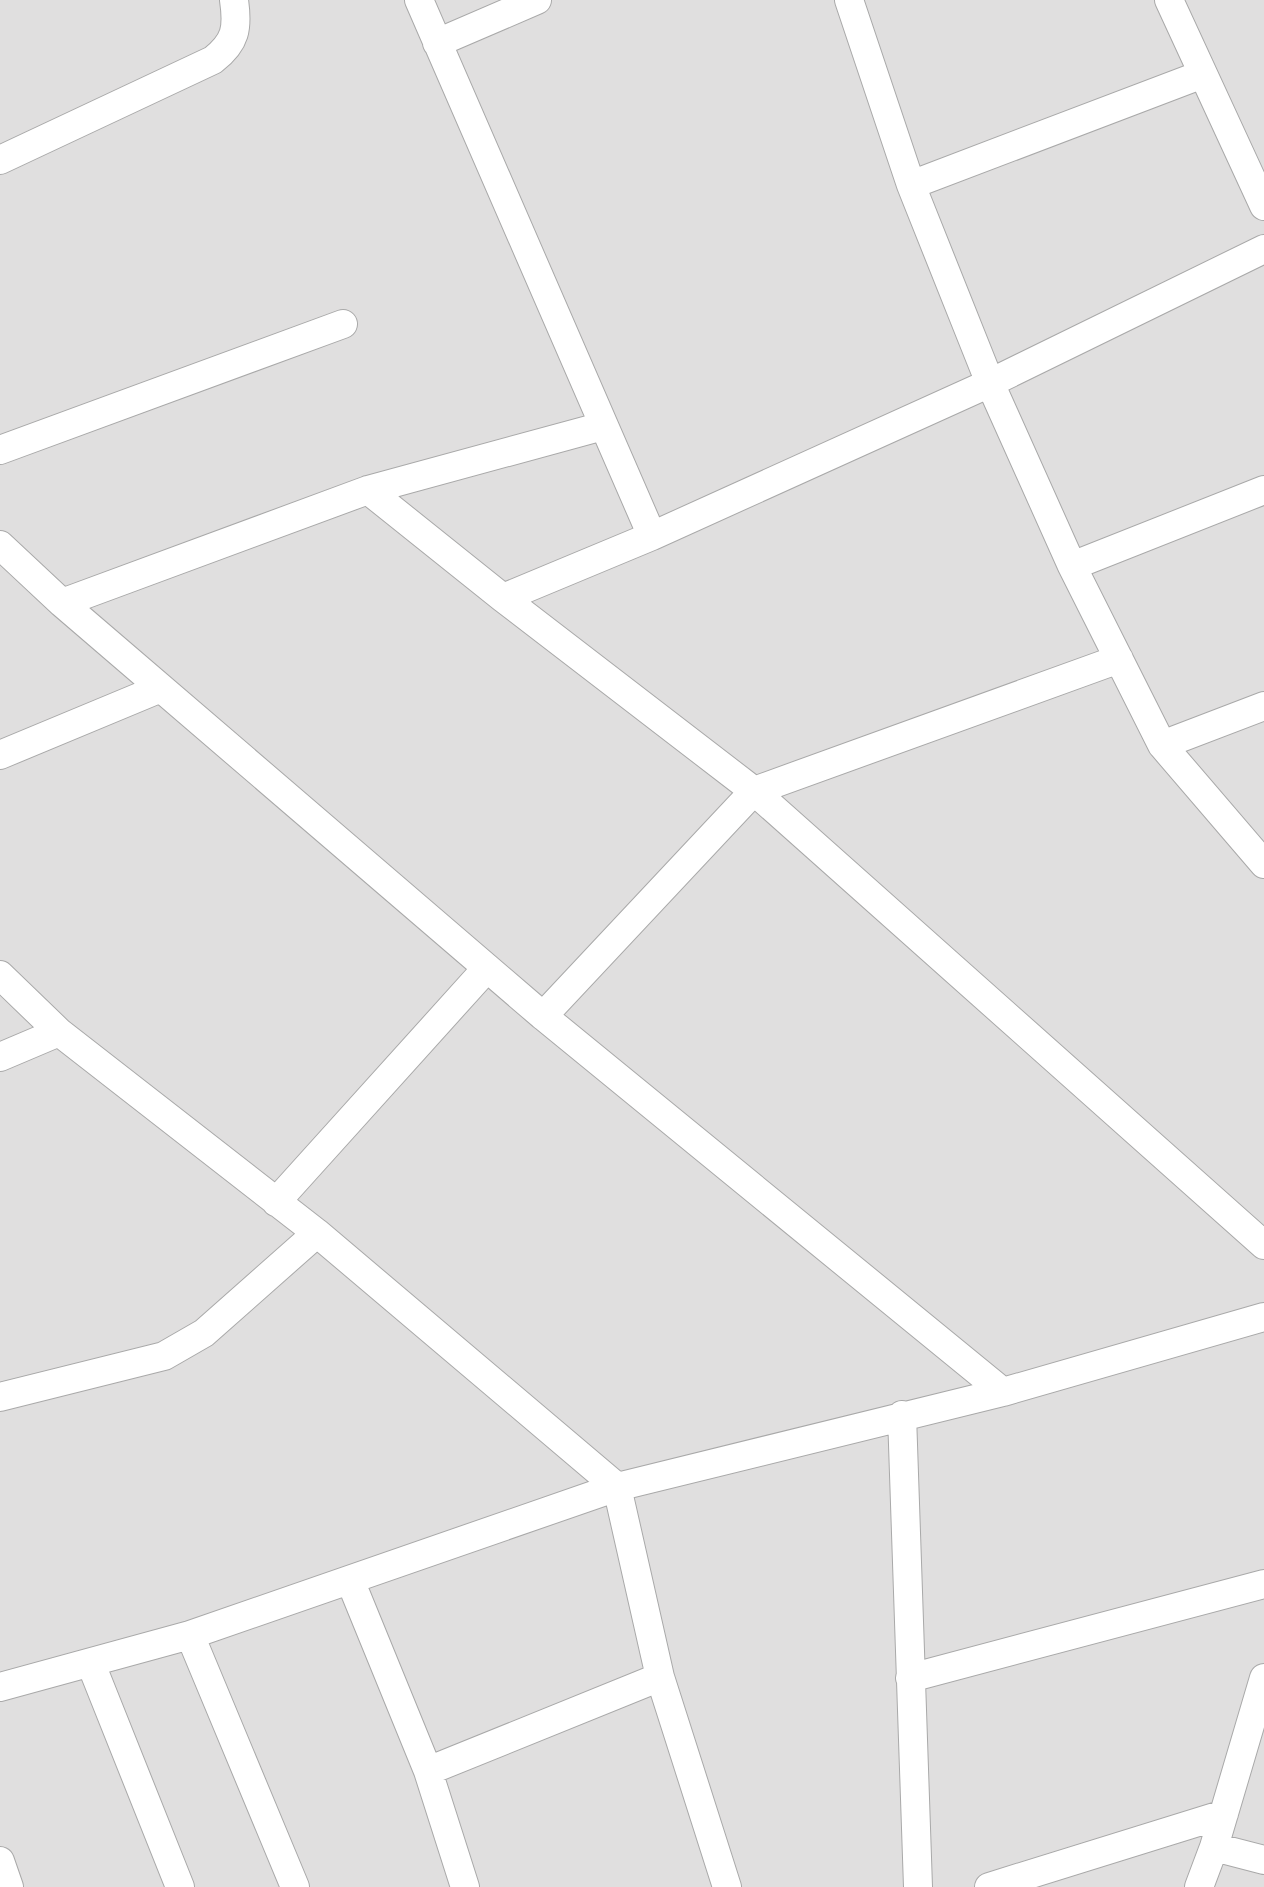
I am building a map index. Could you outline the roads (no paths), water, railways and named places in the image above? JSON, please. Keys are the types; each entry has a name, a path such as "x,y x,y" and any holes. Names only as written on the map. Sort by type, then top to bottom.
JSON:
{"street":[{"path":"0,160 213,60 228,48 236,30 234,0"},
{"path":"419,0 652,536"},
{"path":"437,43 538,0"},
{"path":"849,0 911,185 990,383 1072,566 1162,745 1264,864"},
{"path":"1169,0 1264,206"},
{"path":"911,185 1203,74"},
{"path":"503,598 652,536 990,383 1264,249"},
{"path":"0,450 343,324"},
{"path":"62,603 368,490 603,426"},
{"path":"368,490 503,598 754,791 1264,1246"},
{"path":"1072,566 1264,490"},
{"path":"0,545 62,603 543,1016 1003,1392"},
{"path":"543,1016 754,791 1119,659"},
{"path":"0,756 161,688"},
{"path":"1162,745 1264,706"},
{"path":"276,1202 487,968"},
{"path":"0,975 59,1032 317,1233 617,1487 660,1677 727,1887"},
{"path":"0,1057 59,1032"},
{"path":"0,1397 164,1356 204,1333 317,1233"},
{"path":"0,1687 91,1664 190,1635 617,1487 902,1415 1003,1392 1264,1317"},
{"path":"902,1415 918,1887"},
{"path":"350,1580 428,1771 465,1887"},
{"path":"910,1678 1264,1584"},
{"path":"190,1635 295,1887"},
{"path":"91,1664 180,1887"},
{"path":"428,1771 660,1677"},
{"path":"1199,1887 1214,1847 1264,1678"},
{"path":"989,1887 1224,1814"},
{"path":"1214,1847 1264,1860"},
{"path":"0,1861 9,1887"}]}
